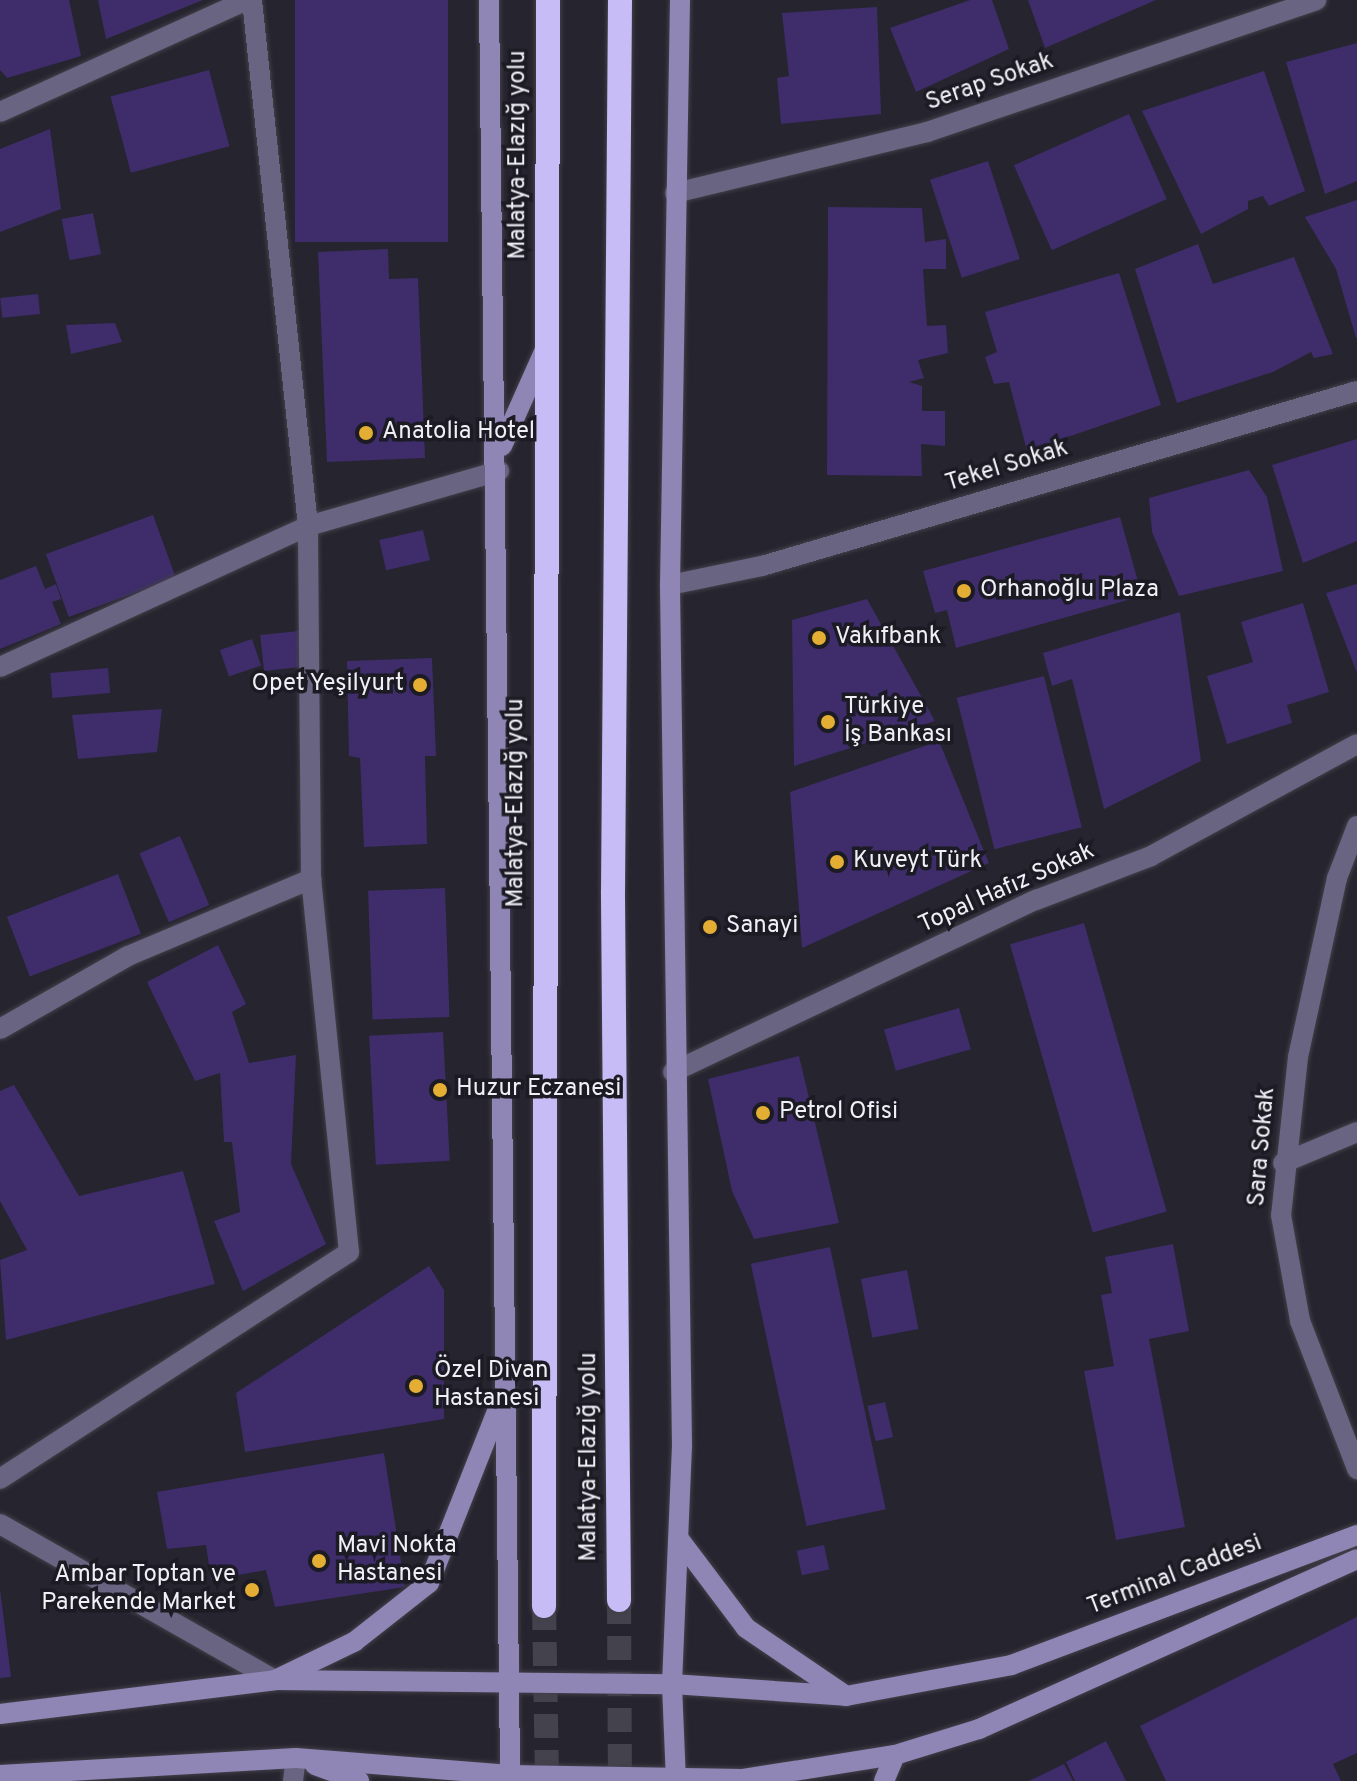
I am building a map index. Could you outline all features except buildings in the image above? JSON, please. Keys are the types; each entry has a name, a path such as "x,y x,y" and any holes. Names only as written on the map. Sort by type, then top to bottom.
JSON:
{"highway":[{"name":"Malatya-Elazığ yolu","path":"544,1606 548,0"},
{"name":"Malatya-Elazığ yolu","path":"619,1600 615,498 620,0"}],"main road":[{"path":"489,0 498,462 513,1686 510,1778"},
{"path":"676,1781 672,1684 679,1539 670,585 680,0"},
{"path":"498,462 546,346"},
{"path":"0,1714 275,1680 354,1642 429,1583 507,1388"},
{"name":"Terminal Caddesi","path":"275,1680 513,1686 672,1684 846,1696 1011,1665 1357,1535"},
{"path":"679,1539 746,1628 846,1696"},
{"path":"0,1775 296,1758 510,1778 676,1781 743,1779 895,1755 1050,1702 1357,1559"},
{"path":"884,1781 895,1755"},
{"path":"296,1758 359,1781"}],"street":[{"path":"0,112 250,0 308,526 311,879 349,1252 0,1479"},
{"name":"Serap Sokak","path":"675,193 927,132 1316,0"},
{"name":"Tekel Sokak","path":"670,585 762,566 1357,391"},
{"path":"0,667 308,526 498,462"},
{"name":"Topal Hafız Sokak","path":"673,1072 1036,900 1151,856 1357,744"},
{"name":"Sara Sokak","path":"1357,826 1337,878 1283,1163 1281,1215 1300,1321 1357,1469"},
{"path":"0,1029 128,956 311,879"},
{"path":"1283,1163 1357,1132"},
{"path":"0,1524 275,1680"},
{"path":"293,1781 296,1758"}],"tunnel":[{"path":"619,1600 620,1781"},
{"path":"544,1606 547,1781"}],"place":[{"name":"Anatolia Hotel","path":"366,433"},
{"name":"Orhanoğlu Plaza","path":"964,591"},
{"name":"Vakıfbank","path":"819,638"},
{"name":"Opet Yeşilyurt","path":"420,685"},
{"name":"Türkiye İş Bankası","path":"828,722"},
{"name":"Kuveyt Türk","path":"837,862"},
{"name":"Sanayi","path":"710,927"},
{"name":"Huzur Eczanesi","path":"440,1090"},
{"name":"Petrol Ofisi","path":"763,1113"},
{"name":"Özel Divan Hastanesi","path":"416,1386"},
{"name":"Mavi Nokta Hastanesi","path":"319,1561"},
{"name":"Ambar Toptan ve Parekende Market","path":"252,1590"}]}
